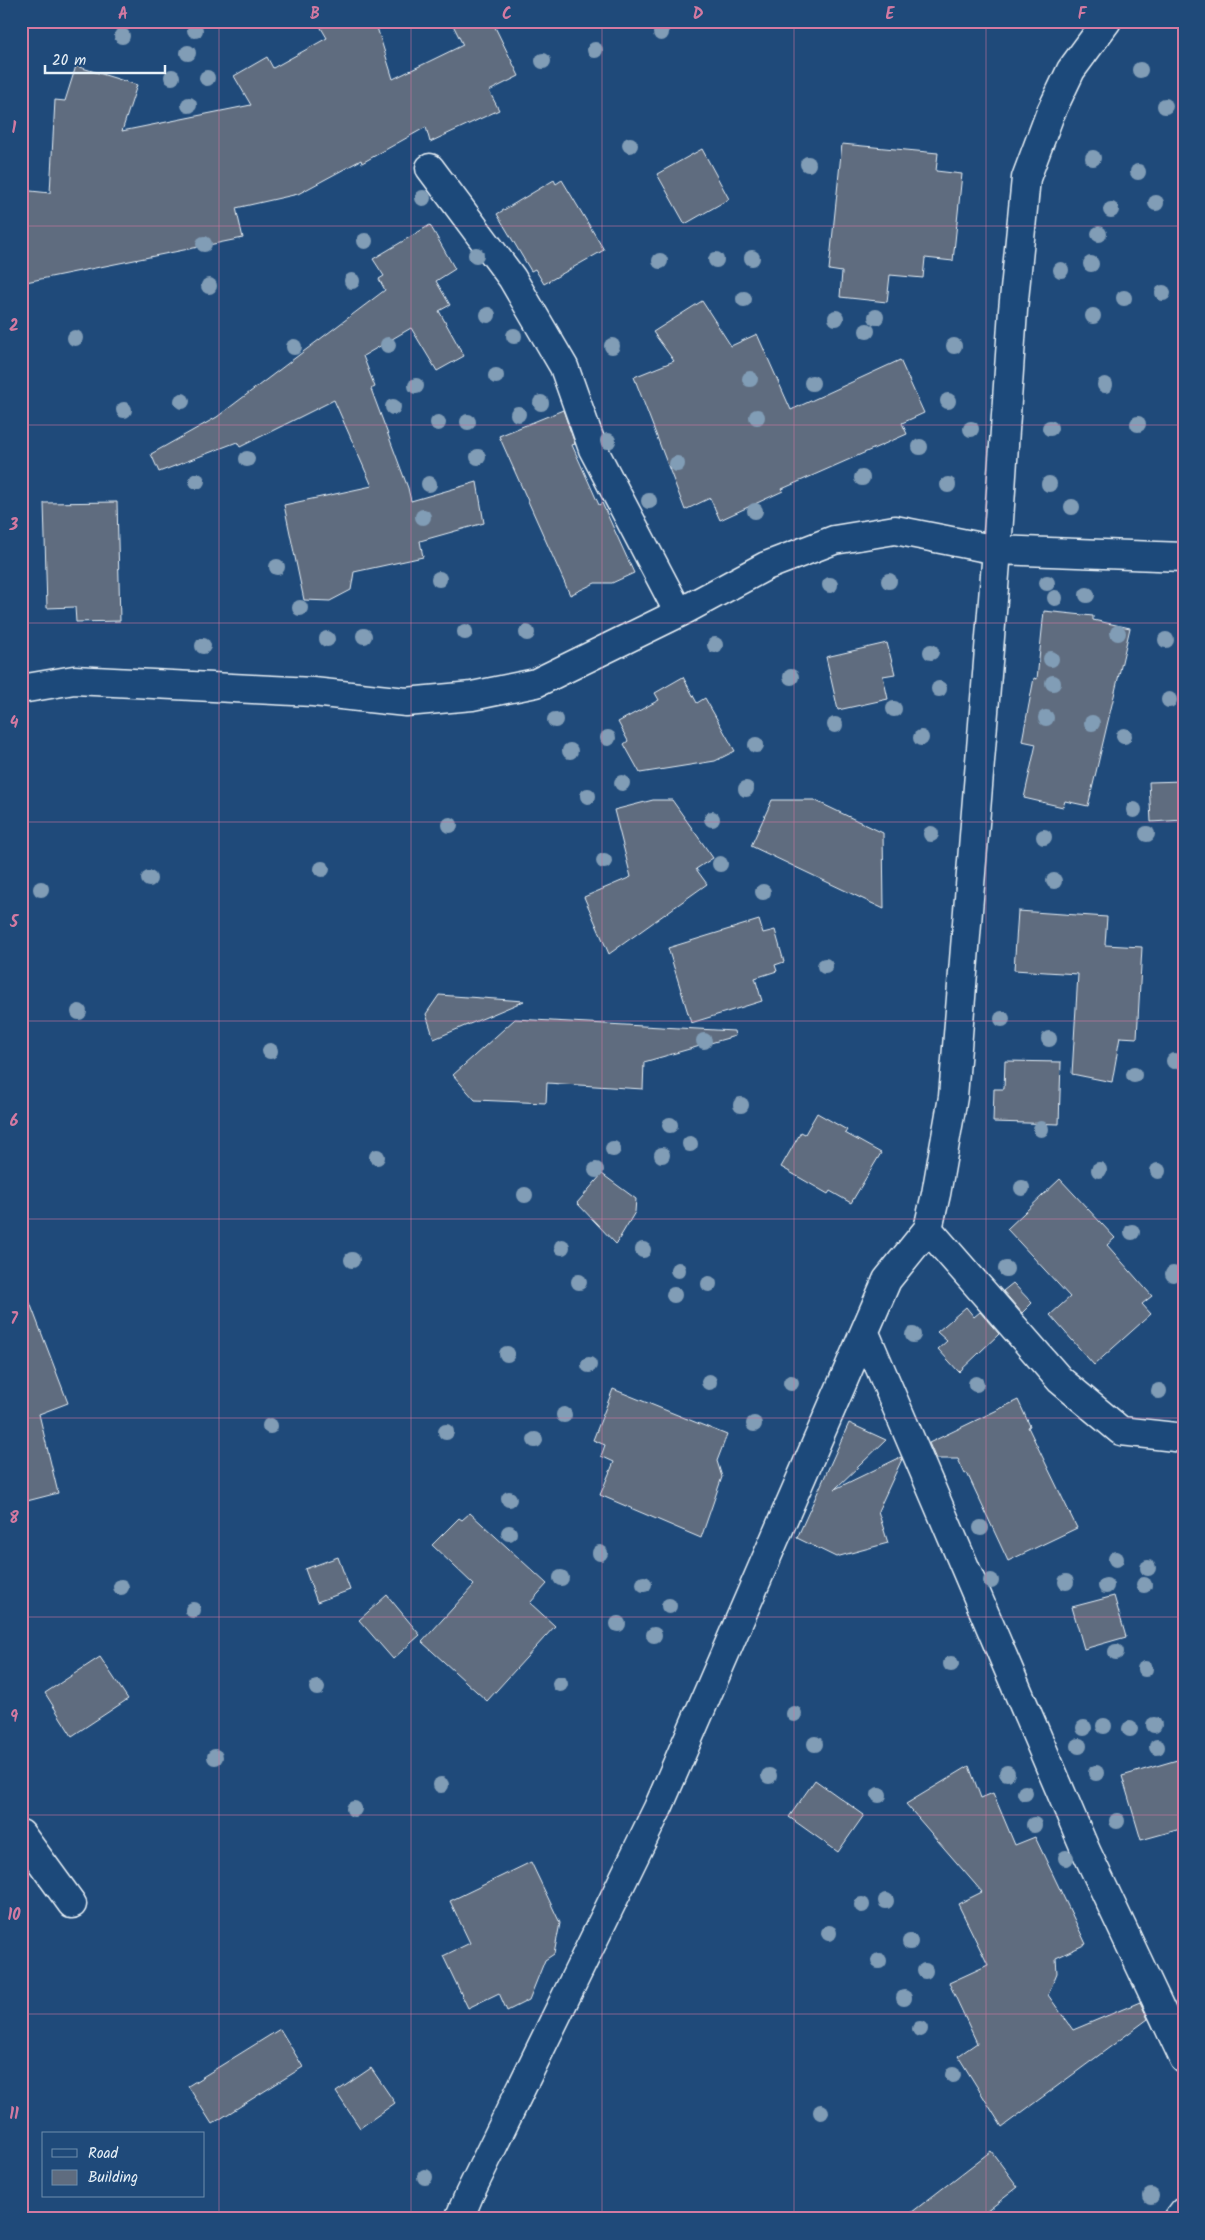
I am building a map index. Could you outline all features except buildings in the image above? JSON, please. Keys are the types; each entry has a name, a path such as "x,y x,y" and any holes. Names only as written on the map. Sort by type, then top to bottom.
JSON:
{"street":[{"path":"459,2219 658,1808 887,1280 928,1229 936,1194 952,1097 997,550 1013,310 1026,178 1050,114 1072,70 1107,21"},
{"path":"430,168 512,278 564,367 594,449 679,613"},
{"path":"21,689 74,680 313,692 406,702 472,696 536,683 679,613 766,566 834,540 895,530 997,550 1184,557"},
{"path":"928,1229 1060,1380 1114,1425 1122,1431 1184,1438"},
{"path":"865,1333 1086,1851 1184,2059"},
{"path":"21,1834 72,1904"},
{"path":"1178,2219 1184,2211"}]}
